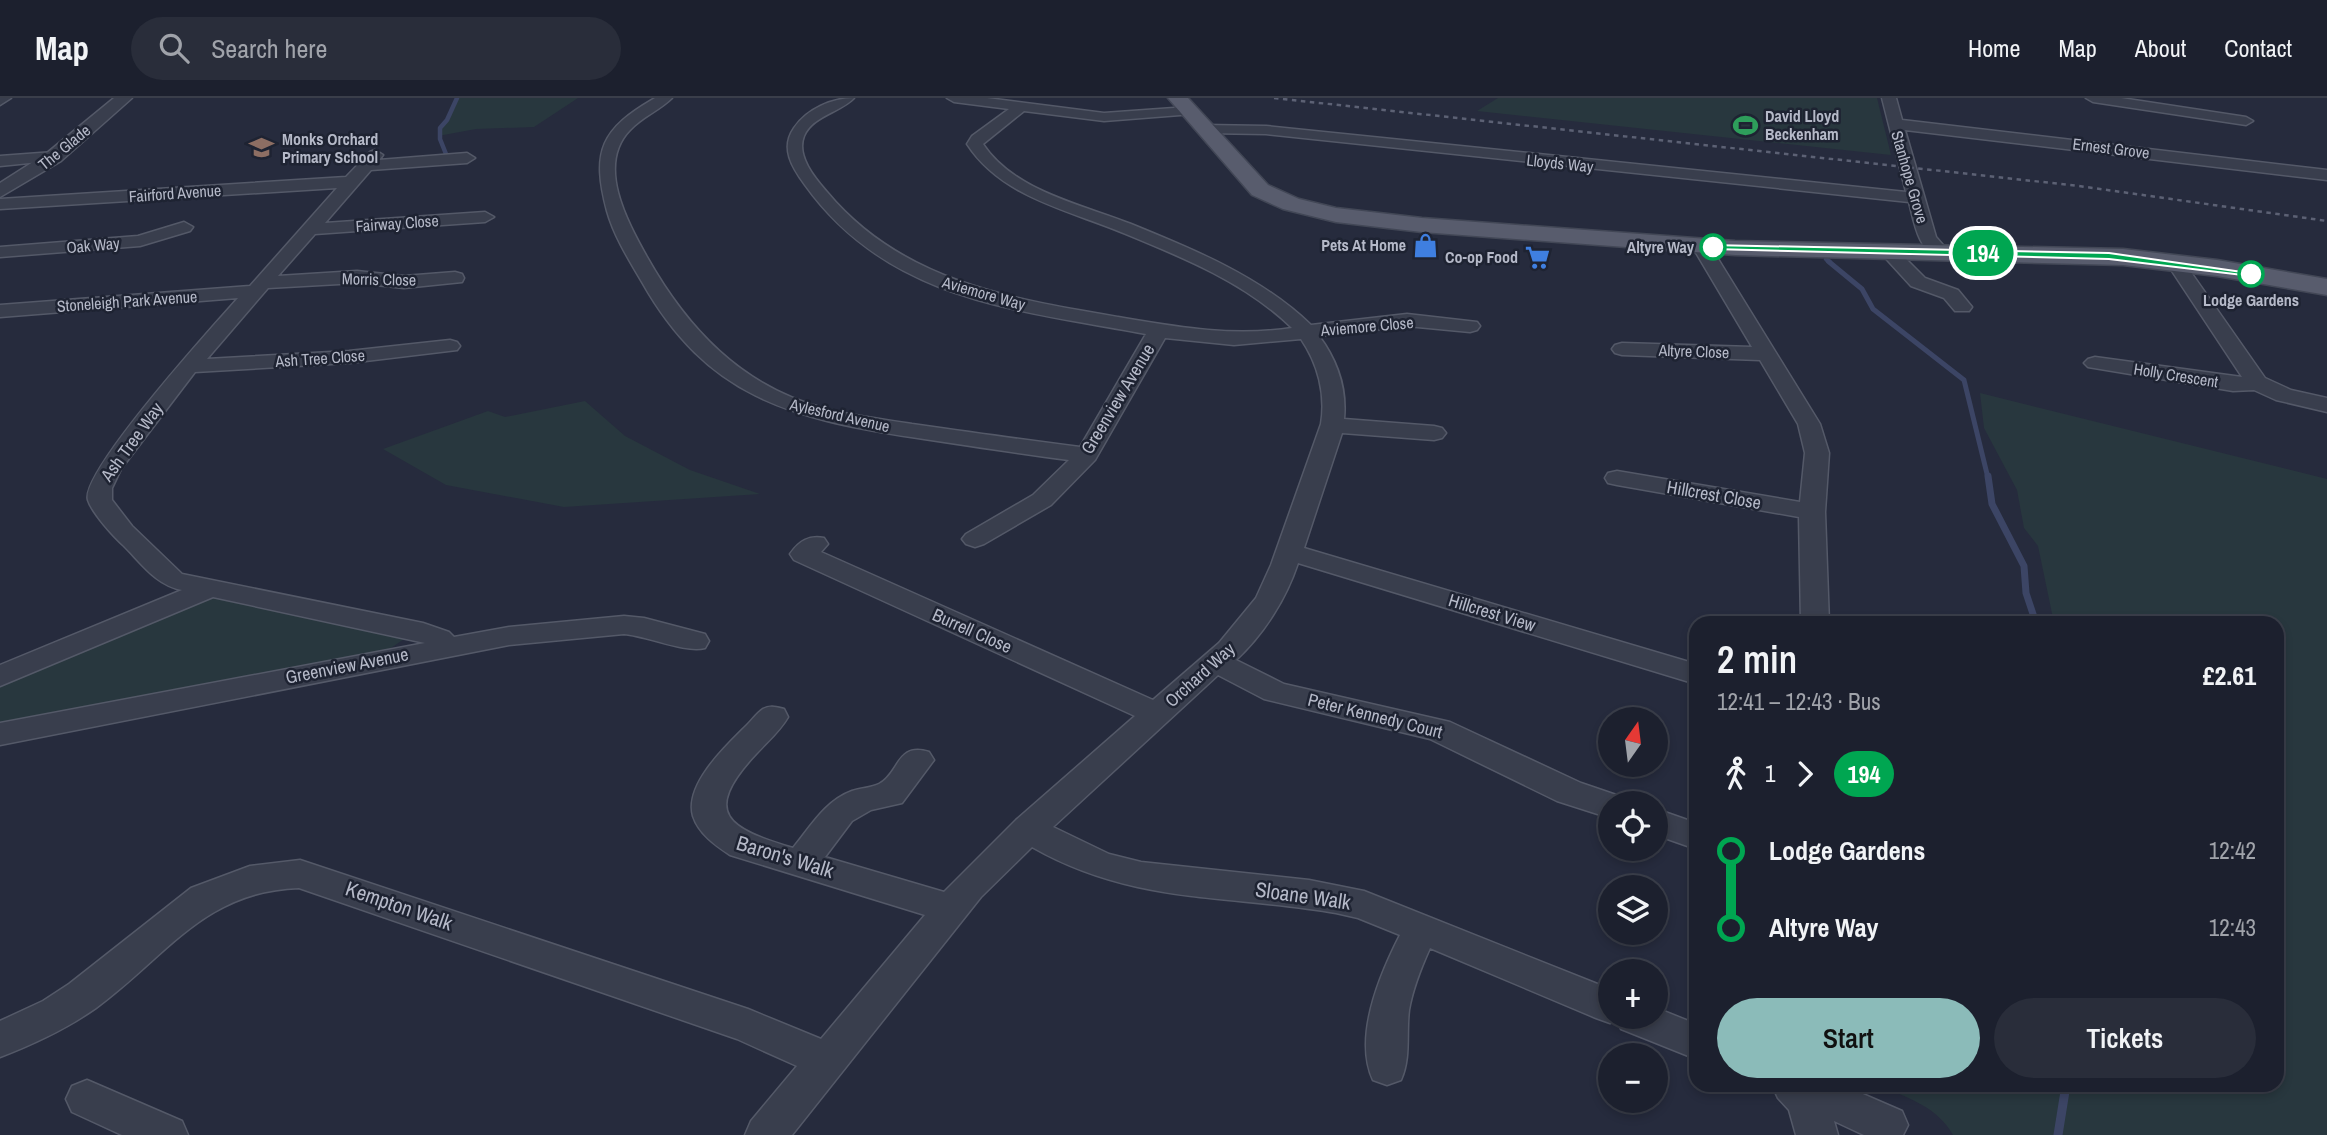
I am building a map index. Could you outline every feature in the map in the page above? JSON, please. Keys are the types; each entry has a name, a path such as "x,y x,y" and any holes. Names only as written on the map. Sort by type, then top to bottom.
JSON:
{"main road":[{"path":"1190,113 1260,190 1312,210 1403,223 1701,246 1888,251 1938,261 2095,255 2175,262 2327,287"}],"street":[{"name":"The Glade","path":"0,191 54,157 124,98"},
{"name":"Aylesford Avenue","path":"665,98 646,109 614,140 606,162 609,186 617,217 656,292 693,340 715,360 748,384 801,409 888,427 1087,455"},
{"name":"Aviemore Way","path":"847,98 803,125 798,131 794,149 800,166 827,203 880,250 928,276 1032,308 1159,330 1227,339 1306,332"},
{"name":"Lloyds Way","path":"954,98 1104,117 1190,113 1266,130 1916,198"},
{"name":"Stanhope Grove","path":"1889,98 1928,238 1938,261"},
{"path":"2094,98 2246,121"},
{"name":"Orchard Way","path":"766,1135 950,908 1028,829 1216,662 1262,613 1289,552 1332,425 1334,406 1330,379 1321,354 1306,332 1277,302 1238,278 1035,192 998,169 977,149 975,142 980,135 1022,106"},
{"name":"Ernest Grove","path":"1895,124 2327,175"},
{"path":"0,161 54,157"},
{"name":"Ash Tree Way","path":"446,646 439,638 423,632 182,583 167,576 123,531 100,500 100,488 110,468 189,366 372,160 467,158"},
{"name":"Fairford Avenue","path":"0,204 351,182"},
{"name":"Fairway Close","path":"309,229 485,218"},
{"name":"Oak Way","path":"0,252 140,241 184,227"},
{"path":"1701,246 1809,424 1817,453 1812,512 1815,616"},
{"path":"1888,251 1917,282 1951,294 1962,307"},
{"path":"1907,270 1938,261"},
{"path":"2175,262 2257,383 2284,395 2327,405"},
{"name":"Morris Close","path":"258,288 357,277 404,282 455,278"},
{"name":"Stoneleigh Park Avenue","path":"0,311 258,288"},
{"name":"Aviemore Close","path":"1306,332 1407,320 1470,326"},
{"name":"Greenview Avenue","path":"975,539 1042,500 1087,455 1159,330"},
{"name":"Ash Tree Close","path":"189,366 349,357 450,346"},
{"name":"Altyre Close","path":"1622,349 1766,354"},
{"name":"Holly Crescent","path":"2095,363 2233,384 2257,383"},
{"path":"1332,425 1434,433"},
{"name":"Hillcrest Close","path":"1617,478 1812,512"},
{"name":"Burrell Close","path":"815,544 803,554 1157,714"},
{"name":"Hillcrest View","path":"1289,552 1689,672"},
{"path":"0,676 208,589"},
{"name":"Greenview Avenue","path":"0,734 446,646 530,633 611,625 643,627 695,641"},
{"name":"Peter Kennedy Court","path":"1216,662 1275,692 1439,730 1569,792 1598,802"},
{"name":"Baron's Walk","path":"773,717 721,775 708,798 706,810 709,820 726,838 742,846 950,908"},
{"path":"802,863 840,812 862,800 890,794 918,760"},
{"path":"1668,826 1689,834"},
{"name":"Sloane Walk","path":"1028,829 1054,845 1091,861 1138,876 1325,895 1364,905 1598,1001"},
{"name":"Kempton Walk","path":"0,1040 39,1024 82,998 204,898 262,876 300,874 748,1026 827,1060"},
{"path":"1387,1067 1387,1026 1393,986 1422,928"},
{"path":"1664,1029 1689,1039"},
{"path":"1798,1092 1806,1100 1817,1133"},
{"path":"1813,1092 1887,1125"},
{"path":"87,1099 167,1135"}],"shaded area":[{"path":"457,98 578,98 534,127 476,129 438,136"},
{"name":"David Lloyd Beckenham","path":"1498,98 1877,98 1891,155 1477,111"},
{"path":"1980,393 2327,479 2327,1135 1953,1135 1930,1110 1895,1092 2284,1092 2284,616 2053,616 2038,546 2024,528 2017,490 1984,428"},
{"path":"585,401 625,436 690,470 760,494 564,507 446,485 383,449 488,411 505,417"},
{"path":"212,597 402,635 404,639 388,650 0,728 0,682"}],"waterway":[{"path":"446,154 440,139 440,128 447,120 457,98"},
{"path":"1826,259 1830,262"},
{"path":"1828,261 1862,289 1873,309 1964,380 1988,478"},
{"path":"1988,476 1992,504 2024,566 2026,593 2034,616"},
{"path":"2058,1135 2065,1092"}],"railway":[{"path":"1274,98 2079,186 2327,221"}],"bus line":[{"name":"194","path":"1713,247 2109,256 2175,262 2251,274"}],"place":[{"name":"David Lloyd Beckenham","path":"1745,125"},
{"name":"Monks Orchard Primary School","path":"262,148"},
{"name":"Pets At Home","path":"1426,245"},
{"name":"Altyre Way","path":"1713,247"},
{"name":"Co-op Food","path":"1538,257"},
{"name":"Lodge Gardens","path":"2251,274"}]}
